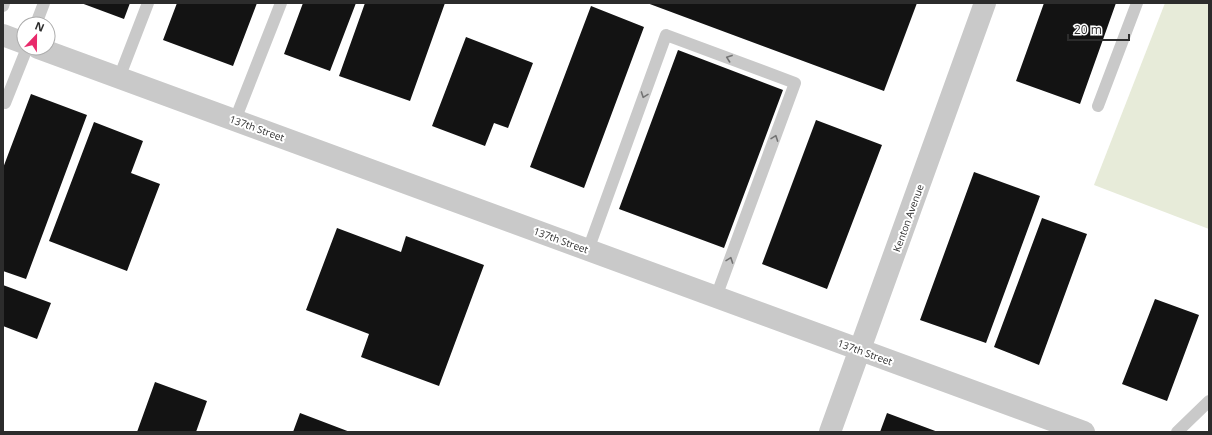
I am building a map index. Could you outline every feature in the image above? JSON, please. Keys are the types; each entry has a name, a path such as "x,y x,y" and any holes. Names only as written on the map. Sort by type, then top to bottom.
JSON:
{"street":[{"name":"Kenton Avenue","path":"830,432 986,3"},
{"path":"3,35 16,40"},
{"name":"137th Street","path":"56,55 1084,432"}],"lane":[{"path":"39,16 44,3"},
{"path":"119,78 148,3"},
{"path":"235,120 281,3"},
{"path":"1098,106 1137,3"},
{"path":"588,250 666,35 795,83 716,297"},
{"path":"5,103 24,56"},
{"path":"1177,432 1209,401"}],"green space":[{"path":"1165,3 1209,3 1209,229 1094,185"}],"building":[{"path":"81,3 130,3 124,19"},
{"path":"177,3 257,3 233,66 163,40"},
{"path":"303,3 356,3 330,71 284,54"},
{"path":"365,3 445,3 410,101 339,76"},
{"path":"647,3 917,3 884,91"},
{"path":"1044,3 1116,3 1080,104 1016,81"},
{"path":"591,6 644,27 584,188 530,167"},
{"path":"466,37 533,63 508,128 494,123 485,146 432,126"},
{"path":"678,50 783,90 724,248 619,209"},
{"path":"31,94 87,115 26,279 3,271 3,168"},
{"path":"816,120 882,145 827,289 762,264"},
{"path":"94,122 143,141 131,173 160,184 127,271 49,241"},
{"path":"974,172 1040,196 986,343 920,320"},
{"path":"1042,218 1087,234 1039,365 994,347"},
{"path":"337,228 401,252 406,236 484,265 439,386 361,357 369,334 306,310"},
{"path":"3,285 51,303 37,339 3,326"},
{"path":"1155,299 1199,315 1167,401 1122,384"},
{"path":"155,382 207,401 196,432 137,432"},
{"path":"300,413 350,432 293,432"},
{"path":"887,413 938,432 880,432"}]}
